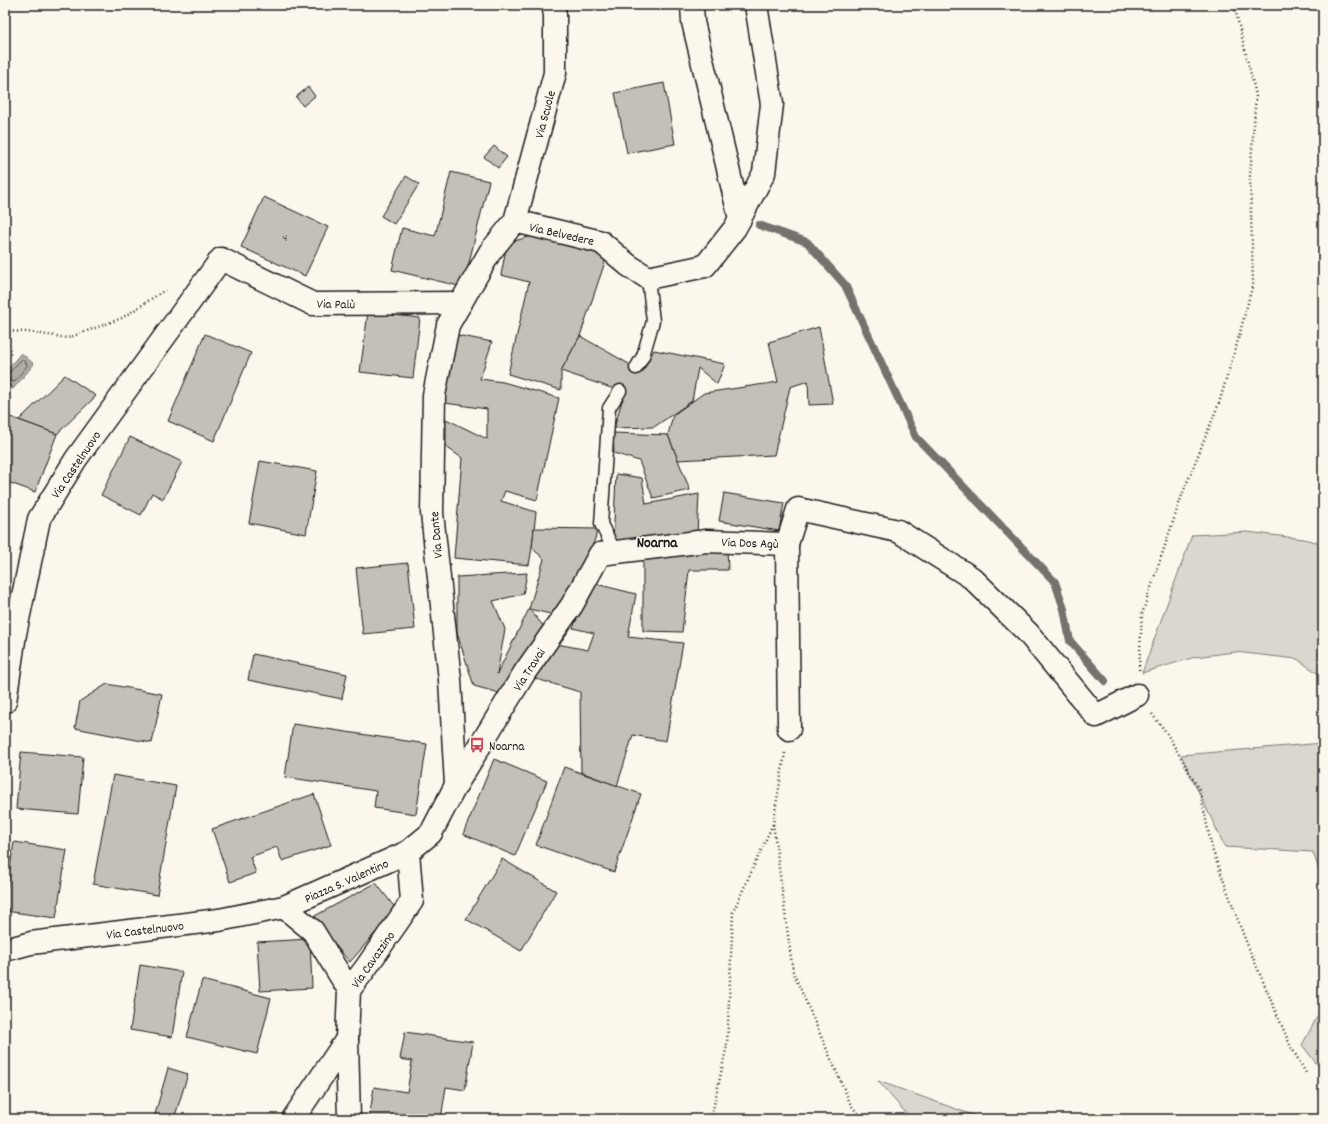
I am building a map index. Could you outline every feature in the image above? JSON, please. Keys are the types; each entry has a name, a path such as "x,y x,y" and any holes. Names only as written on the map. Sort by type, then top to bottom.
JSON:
{"street":[{"name":"Via Scuole","path":"514,221 555,73 555,15 553,5"},
{"path":"692,5 693,22 740,219"},
{"path":"648,278 705,266 736,228 764,173 772,104 756,5"},
{"name":"Via Belvedere","path":"514,221 601,242 628,265 648,278"},
{"name":"Via Dante","path":"456,785 450,680 432,513 434,395 448,325 490,252 514,221"},
{"name":"Via Palù","path":"221,259 312,304 461,303"},
{"name":"Via Castelnuovo","path":"5,702 15,634 39,519 76,459 221,259"},
{"path":"787,544 798,508 898,531 972,578 1028,633 1096,716 1137,695"},
{"name":"Via Dos Agù","path":"608,553 706,541 787,544 789,729"},
{"name":"Via Travai","path":"456,785 525,672 608,553"},
{"path":"408,852 431,833 456,785"},
{"name":"Piazza S. Valentino","path":"284,907 408,852"},
{"name":"Via Cavazzino","path":"349,1119 347,1039 349,990 412,901 408,852"},
{"path":"284,907 313,931 349,990"},
{"name":"Via Castelnuovo","path":"5,950 31,943 219,920 284,907"},
{"path":"294,1119 347,1039"}],"lane":[{"path":"636,368 643,356 654,321 648,278"},
{"path":"608,553 601,524 609,408 620,391"}],"path":[{"path":"1234,5 1256,95 1250,176 1253,284 1219,403 1182,495 1142,614 1137,695 1166,732 1200,791 1212,848 1245,939 1290,1045 1306,1073"},
{"path":"5,331 28,332 68,338 122,318 169,288"},
{"path":"711,1119 727,1045 733,912 773,823 789,729"},
{"path":"773,823 793,972 851,1104 862,1119"}],"shaded area":[{"path":"1247,532 1304,539 1323,544 1323,677 1297,659 1235,652 1195,657 1142,673 1192,535"},
{"path":"1323,743 1323,882 1313,852 1225,847 1181,755"},
{"path":"1323,1006 1323,1072 1302,1045"},
{"path":"878,1081 984,1119 911,1119"}],"water":[{"path":"21,353 34,364 13,389 5,382 5,372"}],"building":[{"path":"664,83 675,144 627,153 615,93"},
{"path":"308,87 315,96 303,106 296,97"},
{"path":"494,146 507,157 498,168 484,157"},
{"path":"451,172 489,181 463,287 392,270 402,228 435,236"},
{"path":"406,176 419,184 394,224 381,216"},
{"path":"264,197 328,227 305,276 241,247"},
{"path":"532,236 607,256 580,336 561,371 561,390 508,374 529,282 501,275 507,243"},
{"path":"368,312 420,318 413,378 360,372"},
{"path":"819,327 833,404 809,405 808,381 790,387 774,455 678,460 668,435 673,415 704,393 778,382 769,342"},
{"path":"205,334 251,353 214,441 168,421"},
{"path":"452,334 492,342 480,379 503,382 559,398 537,500 505,491 501,501 536,512 529,565 454,558 462,458 446,447 446,419 487,439 487,409 445,403"},
{"path":"580,336 636,368 642,373 654,350 725,364 717,384 698,368 692,401 654,427 614,428 624,394 620,391 561,371"},
{"path":"65,375 96,396 57,434 19,420"},
{"path":"5,415 57,434 35,492 5,481"},
{"path":"613,433 668,435 690,490 653,498 639,461 614,453"},
{"path":"130,437 182,462 163,499 152,493 141,515 101,495"},
{"path":"260,461 317,471 306,534 249,523"},
{"path":"616,474 642,478 646,504 699,494 697,534 613,546"},
{"path":"724,493 784,503 779,531 719,521"},
{"path":"534,528 598,529 586,567 559,616 529,609 544,559 532,548"},
{"path":"727,549 728,570 689,570 682,632 643,631 643,555"},
{"path":"408,563 415,629 363,634 356,568"},
{"path":"527,573 523,594 493,601 505,629 497,674 529,609 546,629 503,694 474,686 457,633 457,577"},
{"path":"592,583 636,594 628,637 683,643 666,741 633,735 617,786 581,772 580,692 530,677 557,644 588,650 594,633 573,628"},
{"path":"253,654 347,674 342,699 248,680"},
{"path":"107,684 162,694 152,743 75,728 80,701"},
{"path":"293,724 427,744 416,814 374,808 376,791 285,777"},
{"path":"21,752 83,757 78,814 16,809"},
{"path":"494,759 547,781 515,856 463,834"},
{"path":"564,767 641,794 614,872 536,845"},
{"path":"113,775 176,786 157,895 93,884"},
{"path":"314,794 331,845 282,861 277,847 250,857 256,873 230,882 212,829"},
{"path":"14,842 67,850 56,918 5,911 5,898"},
{"path":"502,859 556,891 521,951 466,919"},
{"path":"376,883 396,909 350,962 311,918"},
{"path":"310,939 312,988 260,991 257,942"},
{"path":"140,965 182,972 172,1037 130,1030"},
{"path":"202,980 271,998 257,1054 187,1037"},
{"path":"405,1032 473,1042 465,1090 446,1087 441,1119 369,1119 374,1087 407,1092 412,1061 400,1059"},
{"path":"168,1068 188,1074 174,1119 156,1119 154,1118"}],"waterway":[{"path":"759,225 807,242 845,285 916,437 1055,582 1064,609 1070,641 1105,681"}],"place":[{"name":"Noarna","path":"477,745"}],"district":[{"name":"Noarna","path":"657,542"}]}
